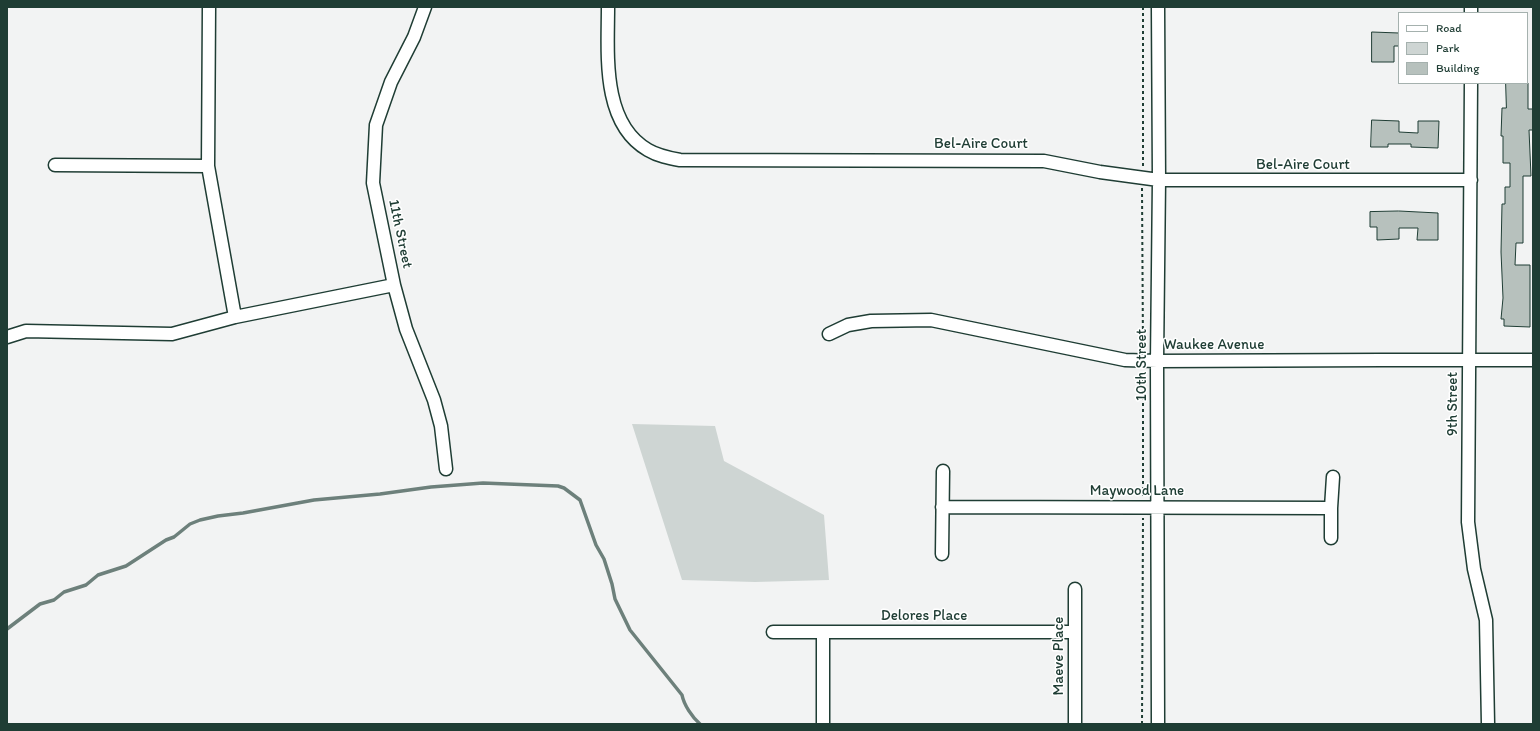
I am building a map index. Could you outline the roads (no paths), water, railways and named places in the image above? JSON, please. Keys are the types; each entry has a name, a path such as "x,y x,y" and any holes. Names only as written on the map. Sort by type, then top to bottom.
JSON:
{"street":[{"path":"209,7 208,166 235,317"},
{"name":"11th Street","path":"425,7 414,37 391,82 376,125 373,183 394,285 406,329 434,400 439,419 446,469"},
{"name":"Bel-Aire Court","path":"608,7 608,69 613,106 632,137 647,150 661,156 680,160 1044,160 1100,172 1159,180 1470,180"},
{"name":"10th Street","path":"1158,7 1158,724"},
{"name":"9th Street","path":"1471,84 1468,522 1474,569 1486,620 1488,724"},
{"path":"56,165 208,166"},
{"path":"7,338 26,331 172,334 235,317 394,285"},
{"name":"Waukee Avenue","path":"829,334 848,325 871,321 931,320 1125,360 1533,360"},
{"path":"942,554 943,471"},
{"path":"1331,538 1332,477"},
{"name":"Maywood Lane","path":"942,507 1331,508"},
{"name":"Maeve Place","path":"1075,589 1075,724"},
{"name":"Delores Place","path":"773,632 1075,632"},
{"path":"823,632 823,724"}],"waterway":[{"path":"7,629 40,604 54,600 64,592 86,585 98,575 126,566 166,540 174,537 190,524 200,520 314,500 380,494 431,487 483,483 558,486 564,488 580,500 596,545 604,559 615,599 630,630 682,695 689,711 700,724"}]}
